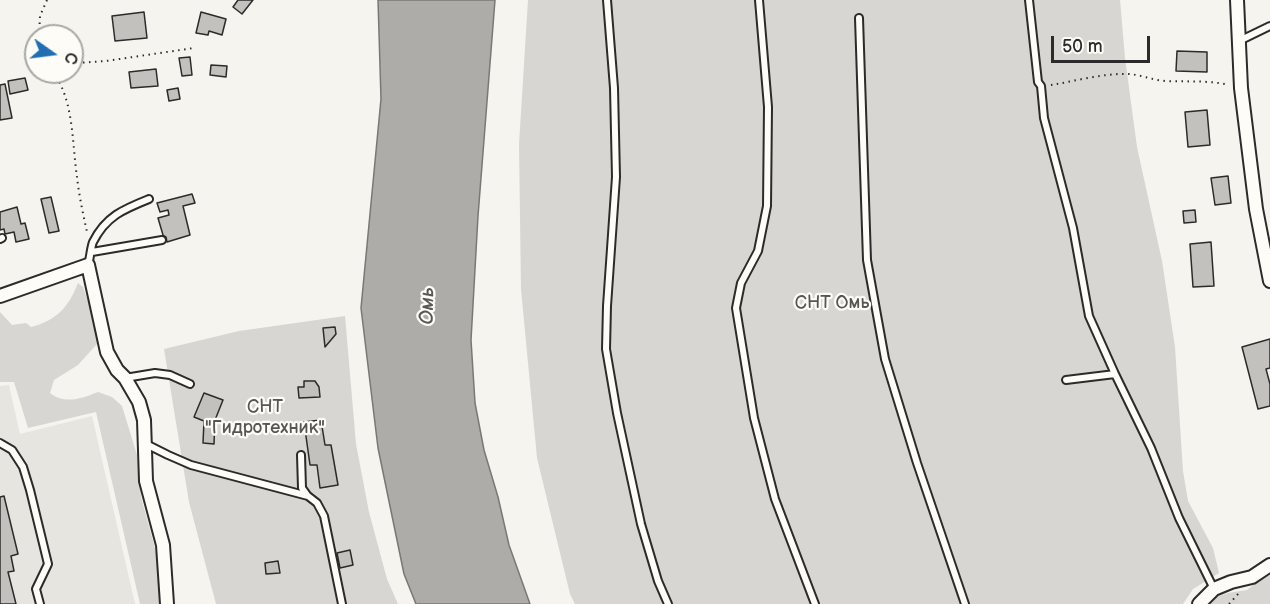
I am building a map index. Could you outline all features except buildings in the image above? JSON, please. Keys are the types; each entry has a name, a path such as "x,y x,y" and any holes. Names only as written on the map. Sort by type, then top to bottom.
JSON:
{"street":[{"path":"1237,0 1241,88 1256,209 1269,275"},
{"path":"0,296 88,265 107,352 139,402 144,420 146,481 163,545 167,604"},
{"path":"1199,604 1214,589 1252,577 1270,565"}],"lane":[{"path":"608,0 614,88 616,177 606,349 641,524 657,581 668,604"},
{"path":"759,0 768,107 767,206 758,251 741,283 736,308 754,418 775,499 814,604"},
{"path":"1029,0 1044,118 1073,228 1089,316 1151,447 1179,518 1214,589"},
{"path":"859,18 867,260 885,359 917,463 965,604"},
{"path":"1239,41 1270,26"},
{"path":"88,265 92,252 91,244 104,225 123,209 149,200"},
{"path":"92,252 162,240"},
{"path":"125,378 155,373 170,375 190,384"},
{"path":"1066,380 1115,374"},
{"path":"0,443 12,450 23,467 30,490 48,564 36,589 40,604"},
{"path":"146,444 191,465 308,496"},
{"path":"300,455 302,488 317,503 324,516 342,604"}],"path":[{"path":"40,24 40,16 47,0"},
{"path":"84,62 194,48"},
{"path":"1041,86 1126,74 1162,81 1214,81 1241,88"},
{"path":"61,84 66,94 77,176 91,244"}],"shaded area":[{"path":"9,385 20,434 92,416 135,604 0,604 0,386"}],"green space":[{"name":"СНТ Омь","path":"528,0 1120,0 1137,147 1162,261 1175,347 1183,471 1188,501 1213,548 1219,573 1193,589 1183,604 575,604 570,594 537,458 521,289 519,144"},
{"path":"78,283 83,287 93,316 98,337 97,344 78,365 54,380 50,393 68,400 98,392 112,397 122,406 137,455 141,497 159,563 162,604 140,604 96,412 28,428 14,382 0,382 0,312 12,325 26,323 31,327 40,324 55,317 66,306"},
{"name":"СНТ \"Гидротехник\"","path":"345,316 356,444 369,512 387,579 398,604 216,604 189,502 164,349 239,331"},
{"path":"1270,572 1270,604 1208,604 1213,598 1247,590"}],"water":[{"name":"Омь","path":"378,0 495,0 471,340 475,403 484,450 509,545 530,604 416,604 404,574 378,448 361,308 381,99"}]}
